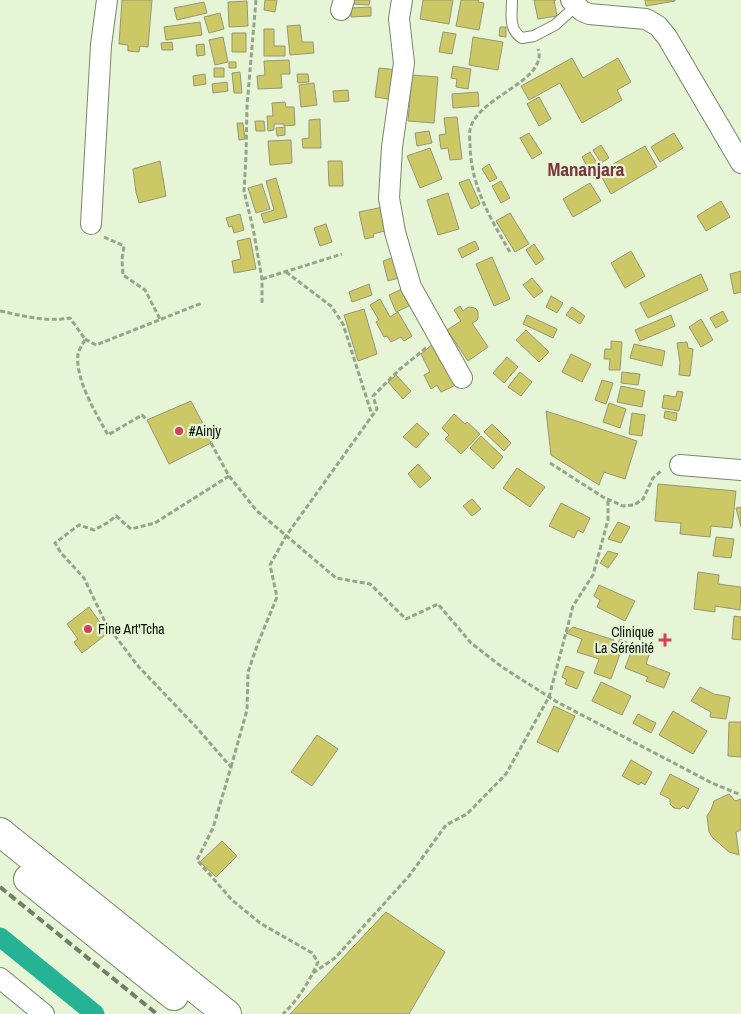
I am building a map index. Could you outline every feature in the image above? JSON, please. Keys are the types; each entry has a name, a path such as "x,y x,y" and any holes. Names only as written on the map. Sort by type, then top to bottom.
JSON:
{"main road":[{"path":"0,832 227,1014"},
{"path":"0,856 197,1014"}],"street":[{"path":"91,224 101,45 107,0"},
{"path":"402,0 399,19 404,62 392,147 389,198 395,232 411,287 462,378"},
{"path":"574,3 582,11 589,14 646,19 658,26 667,37 741,163"},
{"path":"680,465 741,470"},
{"path":"0,978 44,1014"}],"lane":[{"path":"512,0 512,26 514,31 522,38 534,36 555,25 574,3"}],"path":[{"path":"256,0 247,106 244,191 262,279 262,305"},
{"path":"510,252 483,202 471,161 470,129 481,110 535,70 540,53 534,36"},
{"path":"91,224 99,235 124,246 122,259 123,275 145,290 160,319"},
{"path":"262,279 342,254"},
{"path":"286,272 331,306 342,324 372,416"},
{"path":"0,311 39,319 58,320 70,318 85,339 96,345 202,303"},
{"path":"282,1014 310,979 318,962 312,953 260,923 246,912 232,900 197,860 212,828 247,710 248,672 277,598 270,565 286,536 377,409 373,396 399,370 440,336"},
{"path":"85,339 78,352 78,367 87,397 108,435 142,415 147,420"},
{"path":"211,443 229,476 256,510 336,578 370,584 406,619 438,604 471,643 502,667 550,697 712,783 741,794"},
{"path":"550,463 603,497 623,506 634,505 643,499 656,474 669,466 680,465"},
{"path":"229,476 155,523 131,528 116,516 94,530 79,525 55,543 61,553 84,578 106,624 138,666 231,767"},
{"path":"313,973 335,958 408,876 446,825 467,814 506,774 550,697 573,606 593,575 608,520 608,499"}],"building":[{"path":"122,0 152,0 148,47 140,46 139,52 128,51 128,45 119,44"},
{"path":"265,0 277,0 275,12 264,10"},
{"path":"353,0 370,0 369,5 353,4"},
{"path":"423,0 453,0 449,24 420,19"},
{"path":"461,0 479,0 478,2 484,3 479,30 456,26"},
{"path":"534,0 554,0 557,16 538,19"},
{"path":"645,0 675,0 675,1 646,6"},
{"path":"247,1 248,26 229,27 228,2"},
{"path":"204,2 207,13 177,20 174,8"},
{"path":"371,7 371,16 351,17 351,8"},
{"path":"220,13 224,29 209,33 204,17"},
{"path":"200,22 202,35 166,40 164,27"},
{"path":"300,25 302,42 313,42 314,53 290,55 287,26"},
{"path":"500,27 506,27 506,37 499,36"},
{"path":"264,29 274,29 274,46 285,46 285,56 264,56"},
{"path":"443,32 456,34 452,54 439,52"},
{"path":"232,33 246,33 246,52 232,52"},
{"path":"223,37 228,62 215,65 209,40"},
{"path":"473,37 503,42 498,70 469,65"},
{"path":"172,42 173,50 162,50 161,43"},
{"path":"204,44 205,55 197,56 196,45"},
{"path":"572,58 583,78 618,58 631,82 617,90 622,100 582,123 560,83 529,100 521,86"},
{"path":"289,60 290,74 281,74 282,88 258,89 257,76 265,75 264,61"},
{"path":"229,62 236,62 236,68 229,68"},
{"path":"453,66 471,69 468,89 456,87 457,79 451,78"},
{"path":"214,68 224,68 224,77 214,77"},
{"path":"379,68 399,70 395,100 375,97"},
{"path":"240,72 242,93 234,93 232,73"},
{"path":"205,74 206,84 194,86 193,76"},
{"path":"297,74 308,74 309,82 298,83"},
{"path":"412,75 438,77 434,123 408,121"},
{"path":"227,82 228,91 213,93 212,84"},
{"path":"314,83 317,105 301,107 299,85"},
{"path":"348,90 349,101 334,102 333,91"},
{"path":"478,92 479,106 453,108 452,94"},
{"path":"539,97 551,119 539,126 527,104"},
{"path":"285,102 286,107 294,107 295,125 284,126 284,124 274,124 274,130 268,131 267,116 273,116 272,103"},
{"path":"457,117 462,159 450,160 448,148 441,149 439,135 446,134 444,118"},
{"path":"320,119 321,148 303,148 302,139 309,138 309,120"},
{"path":"255,121 264,121 265,131 256,131"},
{"path":"237,123 243,123 245,139 239,140"},
{"path":"285,127 285,135 277,136 276,128"},
{"path":"429,131 432,143 417,146 415,133"},
{"path":"529,133 542,153 532,159 520,138"},
{"path":"674,133 683,148 660,162 651,147"},
{"path":"291,140 292,163 270,165 268,141"},
{"path":"601,145 609,158 601,163 593,150"},
{"path":"645,146 657,167 611,194 599,172"},
{"path":"430,148 442,179 420,188 407,156"},
{"path":"590,152 597,163 588,168 582,157"},
{"path":"160,161 166,196 139,203 133,169"},
{"path":"328,161 342,161 343,186 329,186"},
{"path":"489,164 497,178 490,182 482,169"},
{"path":"276,178 287,217 264,223 261,214 274,210 266,181"},
{"path":"469,179 480,204 471,209 459,183"},
{"path":"501,181 510,198 501,203 492,186"},
{"path":"590,183 601,201 573,217 563,199"},
{"path":"262,184 270,209 256,213 248,188"},
{"path":"448,193 459,229 438,235 427,200"},
{"path":"721,201 730,217 706,231 697,216"},
{"path":"388,206 385,231 373,234 374,237 365,239 359,212"},
{"path":"510,213 529,244 515,252 496,221"},
{"path":"240,214 244,230 234,233 232,226 229,227 226,218"},
{"path":"326,224 332,242 320,246 314,228"},
{"path":"250,238 256,269 234,273 232,261 241,259 237,241"},
{"path":"475,241 479,249 462,258 458,249"},
{"path":"534,244 544,259 536,265 526,250"},
{"path":"631,251 645,276 625,288 611,263"},
{"path":"396,257 402,277 388,281 383,261"},
{"path":"492,257 510,299 494,306 476,264"},
{"path":"741,271 741,292 734,294 730,274"},
{"path":"701,274 708,290 648,318 640,303"},
{"path":"532,278 543,291 534,298 523,285"},
{"path":"369,284 372,295 352,302 349,292"},
{"path":"402,289 409,306 396,312 389,295"},
{"path":"551,296 563,303 557,313 546,307"},
{"path":"380,299 390,317 398,312 412,336 404,341 401,337 391,342 387,336 384,337 376,322 379,320 370,305"},
{"path":"460,306 463,311 468,307 477,310 478,319 472,323 488,347 468,361 447,330 461,321 454,310"},
{"path":"572,307 585,316 580,324 566,315"},
{"path":"364,309 377,354 358,361 344,315"},
{"path":"723,311 728,321 716,328 710,318"},
{"path":"527,315 557,329 553,338 523,324"},
{"path":"671,315 675,326 640,341 635,330"},
{"path":"701,319 713,340 701,347 689,327"},
{"path":"526,330 549,352 539,362 516,340"},
{"path":"611,341 622,342 620,370 609,370 610,359 604,359 605,349 611,349"},
{"path":"687,342 688,348 693,349 690,376 679,375 680,363 677,343"},
{"path":"434,343 456,385 441,392 437,385 431,389 424,375 430,372 421,354"},
{"path":"634,344 665,351 662,366 630,358"},
{"path":"571,354 591,364 582,382 562,372"},
{"path":"507,357 518,367 504,383 493,373"},
{"path":"520,372 532,382 521,396 508,387"},
{"path":"622,372 640,374 638,385 621,383"},
{"path":"396,375 411,391 403,399 388,382"},
{"path":"602,380 613,383 606,404 595,400"},
{"path":"621,386 645,391 642,407 617,402"},
{"path":"677,391 683,392 679,411 662,408 664,395 676,397"},
{"name":"#Ainjy","path":"191,401 212,441 169,464 147,420"},
{"path":"609,403 626,409 620,428 603,422"},
{"path":"546,411 637,441 625,479 604,472 599,485 551,455"},
{"path":"665,411 677,413 676,421 664,418"},
{"path":"632,413 645,415 642,436 629,434"},
{"path":"454,414 465,424 467,422 480,434 461,454 445,439 449,435 442,428"},
{"path":"417,423 429,434 416,448 403,437"},
{"path":"492,424 511,443 504,451 484,432"},
{"path":"481,436 503,457 493,469 470,448"},
{"path":"418,464 431,478 420,488 408,474"},
{"path":"517,468 545,487 530,507 503,488"},
{"path":"658,484 736,491 732,528 711,526 710,537 680,534 681,523 655,521"},
{"path":"472,499 481,509 472,516 463,506"},
{"path":"561,503 590,518 583,533 578,530 574,538 549,526"},
{"path":"741,507 741,527 736,508"},
{"path":"618,522 630,527 621,543 608,539"},
{"path":"716,537 734,539 731,558 713,556"},
{"path":"608,551 618,554 608,568 600,563"},
{"path":"698,572 719,575 718,584 741,587 740,610 715,606 715,612 694,609"},
{"path":"599,585 635,601 625,621 597,607 600,600 594,596"},
{"name":"Fine Art'Tcha","path":"89,607 108,633 82,653 74,642 78,639 67,624"},
{"path":"734,616 741,617 741,640 732,639"},
{"path":"573,627 614,640 610,651 620,654 611,679 594,673 599,659 577,652 582,639 566,633"},
{"path":"620,639 627,642 624,648 617,645"},
{"path":"632,649 649,655 646,664 670,673 664,688 646,681 648,677 625,668"},
{"path":"566,666 584,672 577,689 565,684 567,680 562,677"},
{"path":"601,682 631,696 622,715 592,701"},
{"path":"700,687 714,694 730,697 726,719 710,717 711,712 691,701"},
{"path":"554,706 575,716 558,752 537,742"},
{"path":"673,711 707,731 693,754 659,735"},
{"path":"638,714 656,723 651,733 633,723"},
{"path":"729,722 741,722 741,757 728,756"},
{"path":"317,735 338,749 312,786 291,772"},
{"path":"631,760 652,772 645,785 641,782 639,785 622,776"},
{"path":"670,774 699,789 688,809 683,806 680,809 674,808 670,804 670,799 660,794"},
{"path":"729,794 735,801 741,799 741,830 736,832 739,855 729,852 709,832 707,816 714,801"},
{"path":"222,841 237,856 216,877 200,862"},
{"path":"386,912 445,952 409,1014 290,1014"}],"waterway":[{"path":"0,934 98,1014"},
{"path":"0,937 95,1014"}],"railway":[{"path":"0,887 157,1014"}],"place":[{"name":"#Ainjy","path":"179,431"},
{"name":"Fine Art'Tcha","path":"88,629"},
{"name":"Clinique La Sérénité","path":"665,640"}],"district":[{"name":"Mananjara","path":"586,169"}]}
